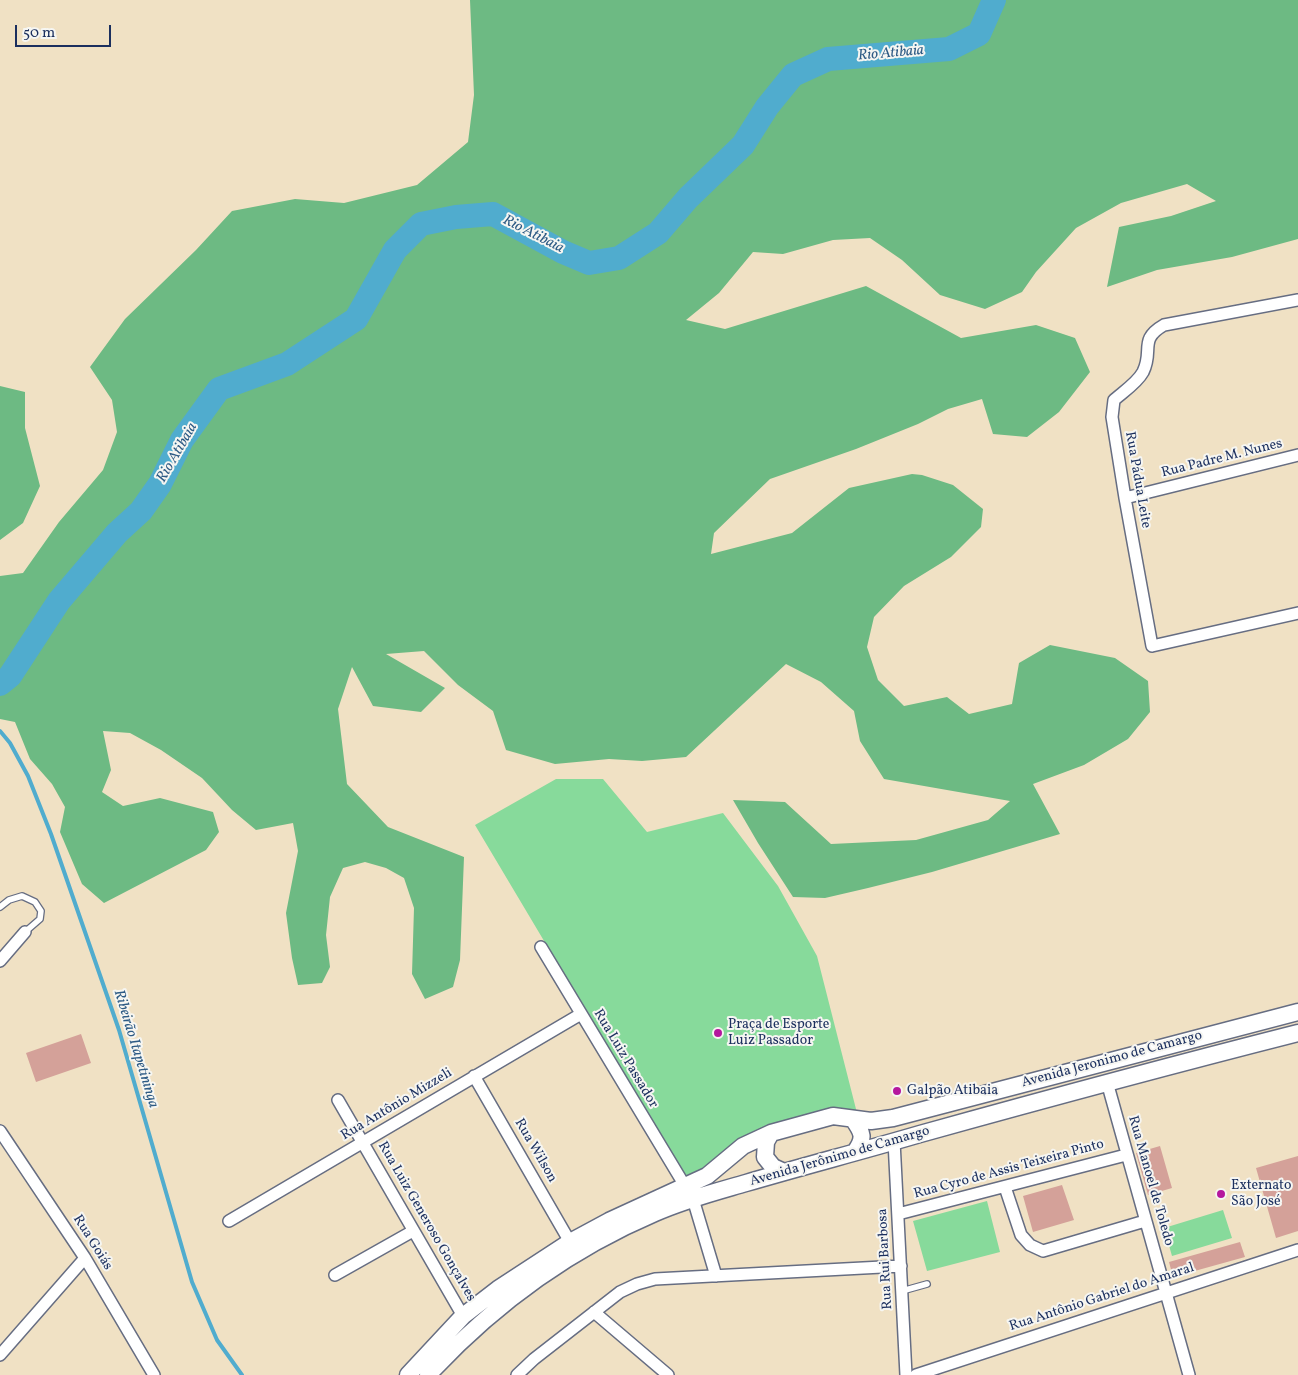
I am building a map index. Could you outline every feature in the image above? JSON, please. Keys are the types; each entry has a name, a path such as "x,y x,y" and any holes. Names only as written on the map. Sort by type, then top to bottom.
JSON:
{"main road":[{"name":"Avenida Jeronimo de Camargo","path":"408,1375 463,1316 498,1289 570,1242 609,1221 689,1193 743,1146 771,1133 832,1116 871,1120 893,1118 1298,1012"},
{"name":"Avenida Jerônimo de Camargo","path":"428,1375 502,1305 539,1277 613,1232 656,1212 689,1193 784,1172 1107,1082 1298,1033"},
{"path":"854,1119 861,1130 862,1142 855,1152"},
{"path":"771,1133 766,1142 765,1157 773,1167 784,1172"}],"street":[{"name":"Rua Pádua Leite","path":"1298,300 1164,325 1152,332 1148,342 1148,357 1142,374 1114,400 1112,417 1152,646 1298,613"},
{"name":"Rua Padre M. Nunes","path":"1125,498 1298,456"},
{"path":"0,961 25,932"},
{"name":"Rua Luiz Passador","path":"541,947 689,1193 716,1276"},
{"name":"Rua Antônio Mizzeli","path":"229,1221 580,1014"},
{"name":"Rua Wilson","path":"474,1076 570,1242"},
{"name":"Rua Manoel de Toledo","path":"1107,1082 1189,1375"},
{"name":"Rua Luiz Generoso Gonçalves","path":"338,1100 463,1316"},
{"name":"Rua Goiás","path":"0,1131 85,1258 154,1375"},
{"name":"Rua Rui Barbosa","path":"894,1142 906,1375"},
{"name":"Rua Cyro de Assis Teixeira Pinto","path":"898,1214 1126,1155"},
{"path":"1005,1187 1021,1235 1030,1245 1043,1251 1145,1221"},
{"path":"335,1275 413,1231"},
{"name":"Rua Antônio Gabriel do Amaral","path":"916,1375 1298,1250"},
{"path":"0,1355 85,1258"},
{"path":"517,1375 620,1292 637,1284 655,1280 901,1266"},
{"path":"594,1312 668,1375"}],"lane":[{"path":"0,907 9,900 22,896 34,902 42,911 40,919 25,932"},
{"path":"902,1292 927,1284"}],"green space":[{"path":"470,0 1298,0 1298,239 1232,257 1157,270 1107,287 1119,227 1171,216 1216,201 1187,184 1121,203 1076,228 1036,272 1022,292 985,309 940,295 902,260 870,238 833,240 783,254 753,252 719,293 686,320 725,329 866,286 961,338 1036,325 1075,338 1090,372 1059,412 1027,437 993,434 982,399 948,409 918,424 856,449 770,479 714,533 711,554 792,533 849,488 912,474 922,475 953,485 983,509 981,527 951,557 904,586 874,617 867,647 878,680 904,706 947,697 969,714 1012,704 1019,663 1050,645 1115,658 1148,681 1150,712 1128,739 1084,765 1033,784 1060,834 932,872 868,888 825,898 793,897 733,800 785,802 831,844 916,840 988,820 1010,801 884,779 860,741 854,711 821,682 786,664 686,757 642,761 609,759 555,764 506,750 493,711 458,685 424,651 386,654 445,688 421,712 373,706 352,667 338,709 347,784 388,827 464,857 460,960 453,987 425,999 412,974 414,908 404,878 386,868 365,862 343,868 330,897 326,935 330,967 322,983 298,985 286,913 298,851 293,823 256,830 232,810 202,778 161,750 130,733 103,731 111,770 102,792 123,806 160,798 213,812 219,832 206,850 104,903 82,884 60,832 65,807 52,784 30,759 15,722 0,719 0,576 23,573 59,522 103,470 117,432 112,400 90,367 125,319 196,250 232,211 295,199 344,203 417,185 468,142 474,95"},
{"path":"0,386 25,392 25,428 40,486 23,523 0,540"},
{"name":"Praça de Esporte Luiz Passador","path":"556,779 603,779 647,832 723,813 778,886 817,956 857,1113 831,1109 687,1181 475,825"},
{"path":"987,1201 1000,1252 927,1271 913,1221"},
{"path":"1223,1210 1232,1238 1172,1256 1164,1228"}],"building":[{"path":"81,1034 91,1063 36,1082 26,1053"},
{"path":"1160,1146 1172,1188 1148,1195 1136,1153"},
{"path":"1298,1156 1298,1231 1276,1238 1256,1168"},
{"path":"1062,1185 1074,1220 1033,1232 1023,1196"},
{"path":"1240,1242 1245,1257 1173,1277 1169,1262"}],"waterway":[{"name":"Rio Atibaia","path":"0,684 10,676 59,601 117,533 141,511 160,484 182,440 219,389 287,364 356,319 395,250 421,224 456,217 493,214 563,252 589,263 619,258 658,233 688,198 743,145 767,107 793,75 828,59 949,49 979,34 994,0"},
{"name":"Ribeirão Itapetininga","path":"0,731 10,743 28,776 51,834 119,1030 192,1282 217,1340 242,1375"}],"place":[{"name":"Praça de Esporte Luiz Passador","path":"718,1033"},
{"name":"Galpão Atibaia","path":"897,1091"},
{"name":"Externato São José","path":"1221,1194"}]}
